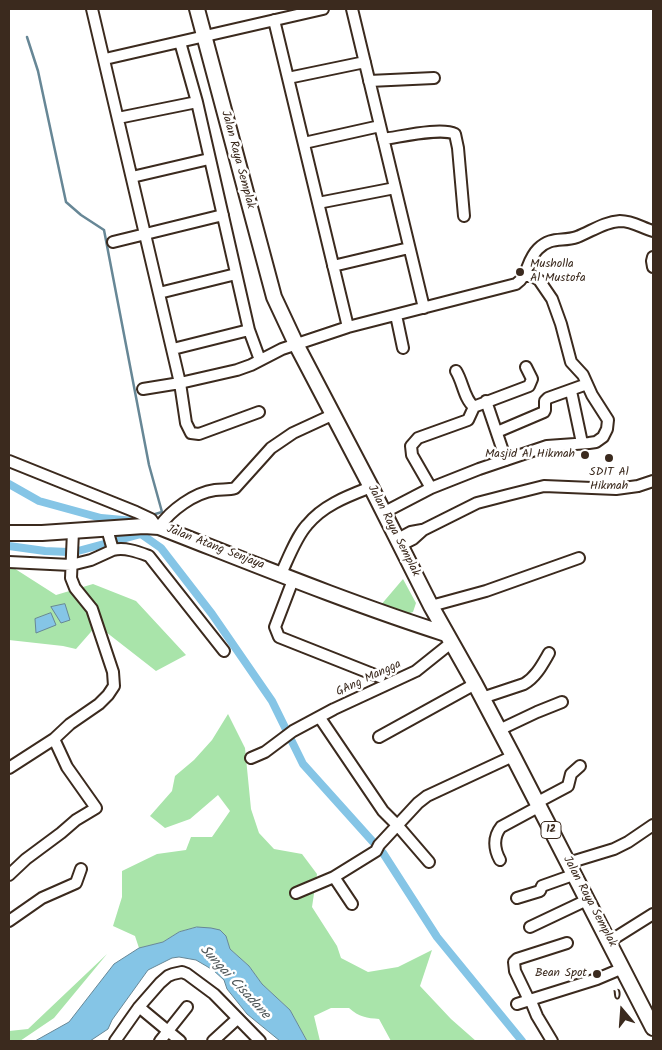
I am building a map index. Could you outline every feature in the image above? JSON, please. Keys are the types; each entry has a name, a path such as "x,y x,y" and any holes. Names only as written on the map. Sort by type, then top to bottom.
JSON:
{"main road":[{"name":"Jalan Raya Semplak","path":"197,9 274,297 332,415 431,606 475,684 623,968 649,1008 653,1028"},
{"name":"Jalan Atang Senjaya","path":"9,533 108,531 152,524 449,638"},
{"path":"412,623 422,619 431,606"}],"street":[{"path":"92,9 173,349 186,423 191,433 199,434 259,412"},
{"path":"105,59 323,9"},
{"path":"352,9 424,308"},
{"path":"274,20 348,327"},
{"path":"180,42 197,102 249,330 260,360"},
{"path":"288,78 365,62"},
{"path":"370,82 434,78"},
{"path":"118,118 197,102"},
{"path":"304,143 380,126"},
{"path":"383,139 439,132 455,134 464,216"},
{"path":"132,177 209,159"},
{"path":"318,203 395,188"},
{"path":"113,242 223,215"},
{"path":"143,389 237,370 296,344 348,327 516,284 525,276 530,258 544,244 553,240 575,237 604,224 620,221 637,224 653,231"},
{"path":"334,266 409,248"},
{"path":"653,257 653,267"},
{"path":"160,293 236,274"},
{"path":"383,512 431,488 547,446 596,442 601,440 608,429 608,420 582,375 571,362 552,299 539,280 532,276 525,276"},
{"path":"396,315 403,348"},
{"path":"173,349 249,330"},
{"path":"431,488 412,455 411,446 418,438 468,420 474,408 486,401 529,386 532,379 526,367"},
{"path":"456,371 468,400 474,408"},
{"path":"497,432 544,412 545,400 548,398 587,384"},
{"path":"570,391 582,443"},
{"path":"486,401 506,460"},
{"path":"9,461 136,512 152,524 164,519 190,500 216,490 235,488 271,448 293,433 332,415"},
{"path":"399,542 413,539 423,530 477,503 544,486 616,489 638,486 653,481"},
{"path":"371,487 338,500 316,515 306,526 287,577 275,627 279,637 380,677"},
{"path":"9,768 54,739 70,724 99,704 114,686 113,672 92,609 75,588 71,578 73,531"},
{"path":"108,531 113,547"},
{"path":"9,562 71,565 91,560 113,547 136,551 149,556 224,651"},
{"path":"431,606 486,591 579,558"},
{"name":"GAng Mangga","path":"251,758 265,752 289,734 334,709 416,671 449,638"},
{"path":"482,698 530,681 549,653"},
{"path":"379,738 475,684"},
{"path":"499,730 562,702"},
{"path":"320,718 383,811 429,862"},
{"path":"9,875 26,859 76,820 95,810 96,807 67,767 54,739"},
{"path":"296,893 334,877 378,848 418,803 427,796 513,756"},
{"path":"500,860 495,851 494,844 501,827 568,786 571,774 580,766"},
{"path":"518,898 540,891 542,886 571,869 628,842 653,825"},
{"path":"9,921 42,898 76,883 81,869"},
{"path":"334,877 352,904"},
{"path":"530,927 587,900"},
{"path":"610,942 653,914"},
{"path":"552,1041 537,1016 515,971 514,962 518,958 566,943"},
{"path":"517,1004 597,979 623,968"},
{"path":"114,1041 163,979 182,972 214,994 260,1041"},
{"path":"139,1007 180,1041"},
{"path":"160,1041 187,1007"},
{"path":"213,1041 237,1019"}],"green space":[{"path":"9,565 56,595 93,584 136,601 186,655 156,671 97,625 76,649 9,640"},
{"path":"403,579 416,603 413,612 404,615 380,606"},
{"path":"228,714 245,748 251,809 259,833 274,849 302,854 317,874 312,907 337,946 341,958 368,972 398,967 432,950 420,986 451,1019 476,1041 391,1041 379,1019 363,1016 349,1008 331,1008 314,1016 320,1041 307,1041 290,1010 262,984 249,966 230,949 226,936 197,927 179,932 163,942 139,948 135,936 113,926 122,897 122,871 157,854 186,850 191,837 212,837 230,811 218,795 190,819 165,828 150,816 172,791 175,776 194,760 212,740"},
{"path":"107,954 54,1018 20,1041 9,1041 9,1031 28,1029"}],"water":[{"path":"65,604 70,620 61,623 51,607"},
{"path":"51,613 56,625 36,633 35,619"},
{"name":"Sungai Cisadane","path":"197,927 220,930 226,936 230,949 249,966 262,984 290,1010 307,1041 280,1041 247,1014 227,989 224,980 213,970 196,960 179,957 172,958 148,970 112,1020 108,1029 90,1041 35,1041 69,1022 114,964 139,948 163,942 179,932"}],"waterway":[{"path":"27,37 38,71 66,202 81,215 104,230 149,465 162,512 152,515"},
{"path":"9,484 39,501 101,518 134,521 135,523"},
{"path":"78,551 141,534 161,548 212,614 272,701 303,764 383,853 437,937 522,1041"},
{"path":"9,546 68,552"}],"place":[{"name":"Musholla Al Mustofa","path":"520,272"},
{"name":"Masjid Al Hikmah","path":"585,455"},
{"name":"SDIT Al Hikmah","path":"609,458"},
{"name":"Bean Spot","path":"597,974"}]}
